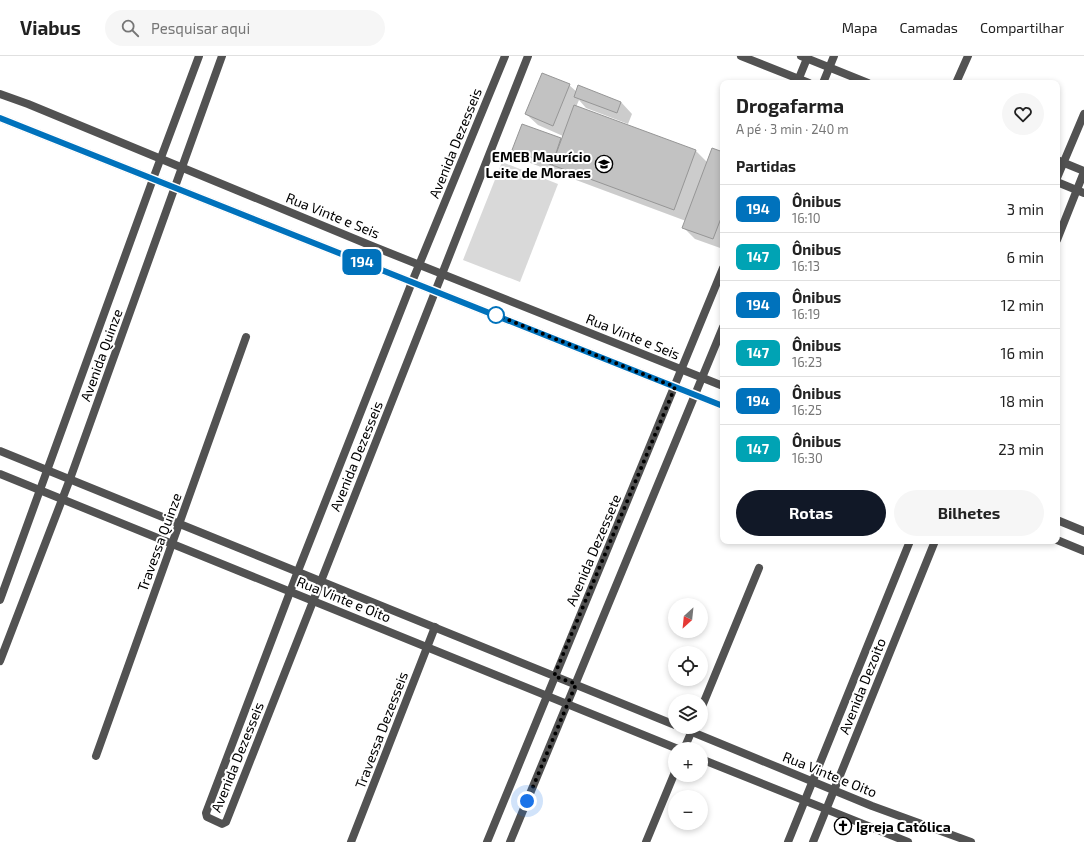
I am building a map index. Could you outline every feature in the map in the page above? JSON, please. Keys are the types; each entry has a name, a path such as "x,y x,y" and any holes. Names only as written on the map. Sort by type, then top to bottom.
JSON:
{"street":[{"name":"Avenida Quinze","path":"0,600 199,56"},
{"name":"Avenida Quinze","path":"0,661 70,479 222,56"},
{"name":"Avenida Dezesseis","path":"505,56 412,282 290,591 206,813 207,817 222,824 226,822 528,56"},
{"path":"741,56 796,80"},
{"path":"824,80 834,56"},
{"path":"957,80 968,56"},
{"path":"798,80 805,57 861,80"},
{"name":"Rua Vinte e Seis","path":"0,94 442,274 720,385"},
{"path":"1060,234 1081,191 1084,171 1061,161 1084,114"},
{"path":"0,118 720,405"},
{"path":"1060,183 1081,191"},
{"name":"Avenida Dezessete","path":"487,842 546,695 720,275"},
{"path":"510,842 720,334"},
{"name":"Travessa Quinze","path":"96,756 246,337"},
{"name":"Rua Vinte e Oito","path":"0,451 668,722"},
{"name":"Rua Vinte e Oito","path":"0,474 314,600 668,745"},
{"path":"1060,521 1084,531"},
{"path":"1060,541 1084,551"},
{"name":"Avenida Dezoito","path":"788,842 909,544"},
{"name":"Avenida Dezoito","path":"813,842 934,544"},
{"path":"707,694 760,568"},
{"name":"Travessa Dezesseis","path":"351,842 435,627"},
{"name":"Rua Vinte e Oito","path":"703,734 872,806 971,842"},
{"path":"708,762 908,842"},
{"path":"646,842 671,782"}],"shaded area":[{"path":"502,162 558,184 520,282 463,260"}],"building":[{"path":"542,73 570,84 553,126 525,114"},
{"path":"578,85 621,102 617,113 574,97"},
{"path":"574,105 696,150 674,210 552,165"},
{"path":"522,124 561,138 552,165 512,150"},
{"path":"712,148 720,151 720,221 713,239 682,228"}],"bus line":[{"name":"194","path":"0,118 720,405"}],"place":[{"name":"EMEB Maurício Leite de Moraes","path":"604,164"},
{"name":"Igreja Católica","path":"843,826"}],"route":[{"path":"496,315 675,387 554,676 576,684 527,801"}]}
